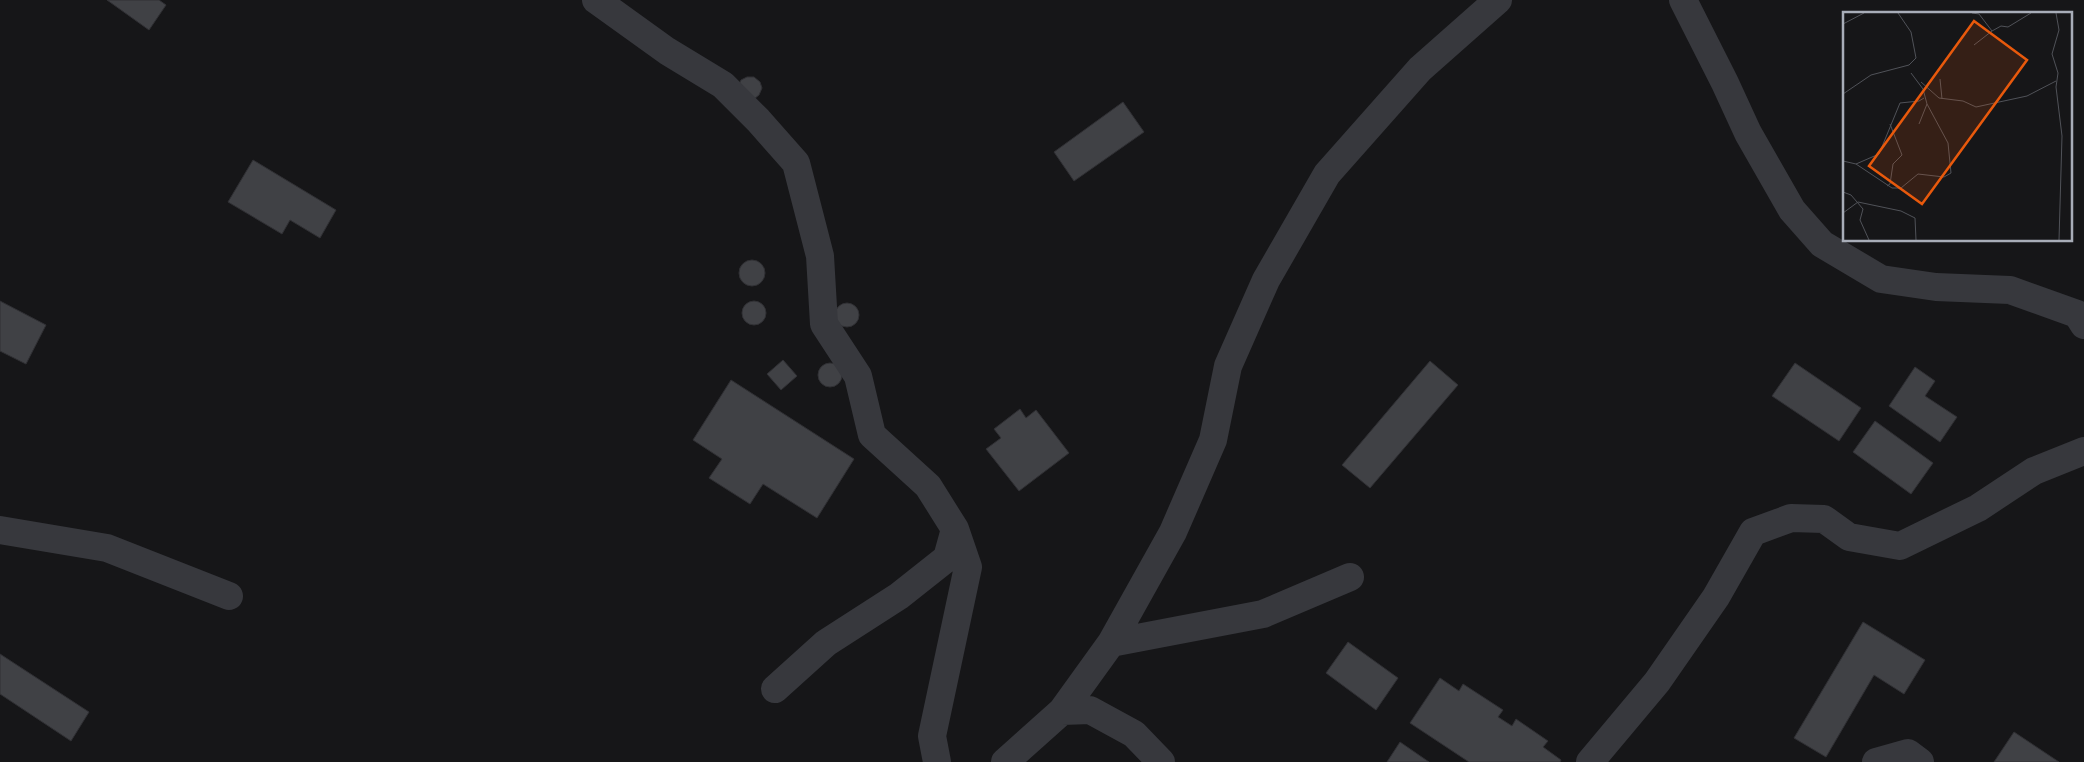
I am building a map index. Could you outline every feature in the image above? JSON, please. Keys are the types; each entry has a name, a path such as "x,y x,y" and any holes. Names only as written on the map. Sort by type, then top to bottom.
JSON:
{"street":[{"path":"596,0 667,51 723,85 758,120 796,163 820,256 824,324 858,376 872,435 928,486 955,529 968,567 944,670 932,736 937,762"},
{"path":"1005,762 1062,711 1111,643 1173,532 1213,440 1228,366 1266,280 1327,174 1420,69 1498,0"},
{"path":"1683,0 1726,84 1748,134 1792,210 1822,244 1880,279 1936,287 2010,290 2077,314 2084,325"},
{"path":"1590,762 1656,682 1716,598 1753,532 1791,518 1824,519 1849,538 1900,546 1978,508 2034,471 2084,451"},
{"path":"775,689 826,643 900,596 947,558 955,529"},
{"path":"0,530 107,548 229,596"},
{"path":"1111,643 1263,614 1350,577"},
{"path":"1062,711 1090,710 1134,734 1161,762"},
{"path":"1876,762 1908,753 1920,762"}],"building":[{"path":"107,0 159,0 166,5 149,30"},
{"path":"747,77 754,77 760,82 762,88 759,95 754,99 738,87 741,80"},
{"path":"1123,102 1144,132 1074,181 1054,152"},
{"path":"253,160 336,210 320,238 290,220 282,234 228,202"},
{"path":"752,260 761,264 765,273 761,282 752,286 743,282 739,273 743,264"},
{"path":"0,301 46,325 26,364 0,351"},
{"path":"754,301 762,305 766,313 762,321 754,325 746,321 742,313 746,305"},
{"path":"847,303 852,304 858,310 858,320 852,326 847,327 842,326 836,320 835,315 836,310 842,304"},
{"path":"783,360 797,376 781,390 767,374"},
{"path":"1430,361 1458,385 1370,488 1342,465"},
{"path":"830,363 835,364 841,370 841,380 835,386 830,387 825,386 819,380 818,375 819,370 825,364"},
{"path":"1795,363 1861,408 1839,441 1772,396"},
{"path":"1915,367 1935,381 1925,396 1957,417 1940,442 1889,406"},
{"path":"731,380 854,459 817,518 763,484 750,504 709,478 722,459 693,440"},
{"path":"1020,409 1026,418 1036,410 1069,453 1019,491 986,449 1001,438 994,429"},
{"path":"1875,421 1933,463 1911,494 1853,452"},
{"path":"1863,622 1925,660 1904,694 1874,675 1826,757 1794,738"},
{"path":"1348,642 1398,678 1376,710 1326,673"},
{"path":"0,654 89,712 71,741 0,694"},
{"path":"1440,678 1459,691 1463,684 1503,710 1498,717 1512,726 1516,719 1548,741 1543,747 1561,760 1560,762 1469,762 1410,723"},
{"path":"2014,732 2059,762 1994,762"},
{"path":"1400,742 1429,762 1387,762"}]}
